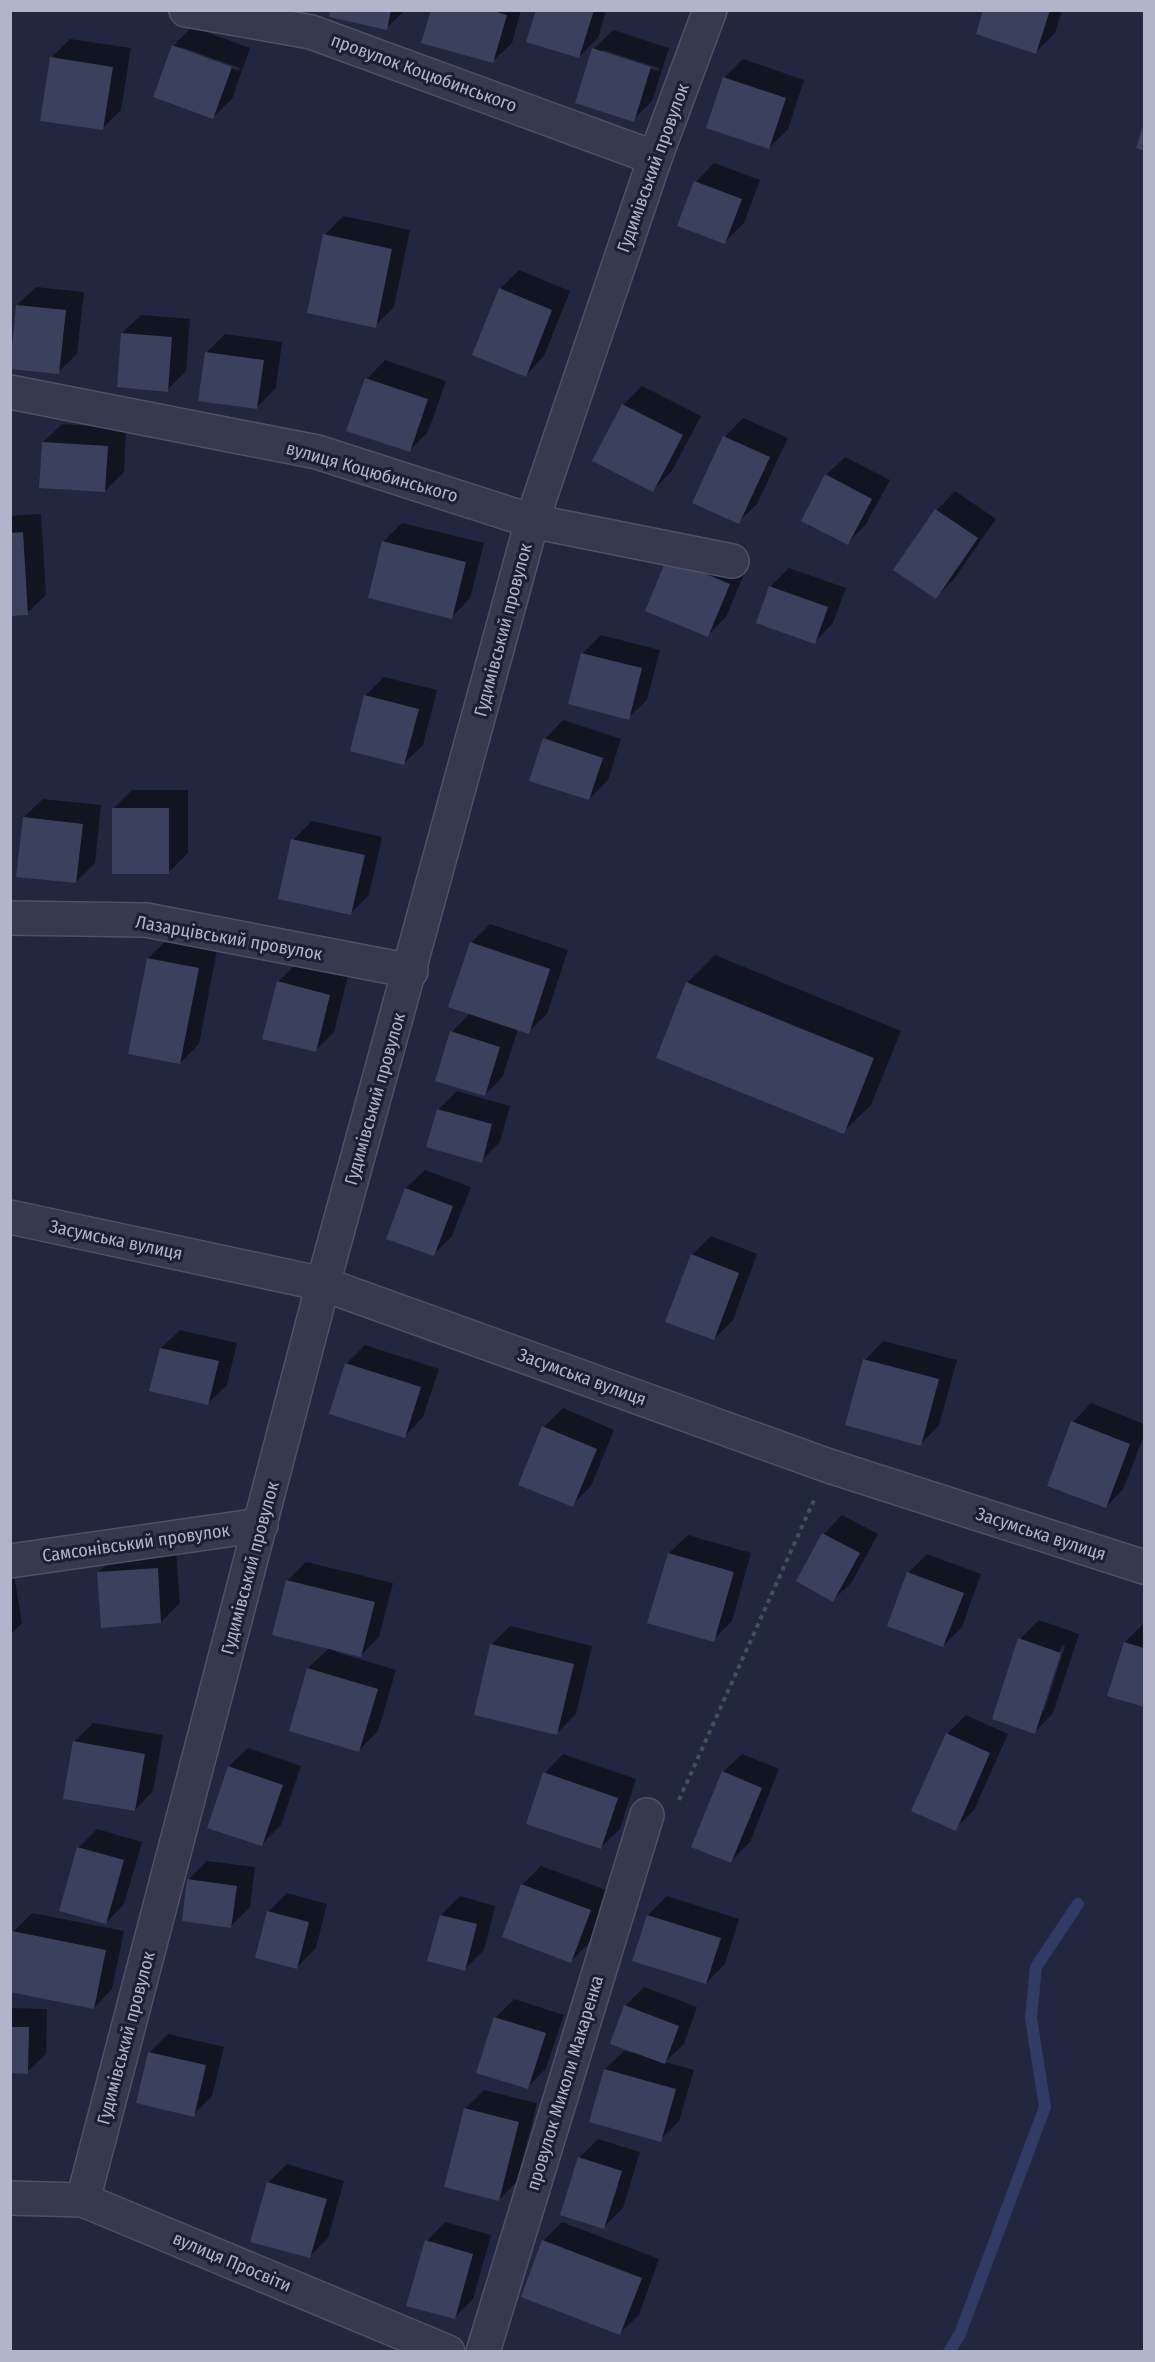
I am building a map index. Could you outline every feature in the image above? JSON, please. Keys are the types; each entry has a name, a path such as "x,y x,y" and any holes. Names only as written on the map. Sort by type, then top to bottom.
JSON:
{"street":[{"name":"провулок Коцюбинського","path":"186,10 311,32 655,158"},
{"name":"Гудимівський провулок","path":"83,2200 323,1284 411,971 532,521 655,158 710,10"},
{"name":"вулиця Коцюбинського","path":"10,392 317,452 532,521 732,561"},
{"name":"Лазарцівський провулок","path":"10,918 146,920 411,971"},
{"name":"Засумська вулиця","path":"10,1217 323,1284 829,1466 1144,1567"},
{"name":"Самсонівський провулок","path":"10,1561 261,1525"},
{"name":"провулок Миколи Макаренка","path":"483,2352 647,1815"},
{"name":"вулиця Просвіти","path":"10,2198 83,2200 448,2352"}],"path":[{"path":"647,1815 677,1803 829,1466"}],"building":[{"path":"330,10 391,10 387,30 329,17"},
{"path":"431,10 489,10 507,15 493,63 421,43"},
{"path":"536,10 594,10 579,58 526,42"},
{"path":"983,10 1050,10 1036,54 976,34"},
{"path":"172,45 232,67 213,119 153,97"},
{"path":"592,48 651,67 634,122 575,103"},
{"path":"50,57 113,67 103,130 40,121"},
{"path":"723,77 786,98 769,149 706,128"},
{"path":"1144,123 1144,151 1136,148"},
{"path":"694,181 742,199 725,244 677,226"},
{"path":"323,234 392,249 376,328 307,313"},
{"path":"499,288 552,310 526,377 472,355"},
{"path":"16,305 66,310 59,374 10,369"},
{"path":"121,333 172,337 168,392 117,387"},
{"path":"205,352 264,360 257,409 198,401"},
{"path":"365,378 428,399 410,452 346,431"},
{"path":"622,404 683,435 653,492 592,461"},
{"path":"723,436 770,457 739,524 692,503"},
{"path":"42,442 108,446 105,492 39,488"},
{"path":"825,474 872,499 848,545 801,521"},
{"path":"935,509 978,538 936,599 893,570"},
{"path":"23,532 28,615 10,616 10,533"},
{"path":"382,541 466,562 452,619 368,598"},
{"path":"667,558 730,584 708,637 645,611"},
{"path":"769,586 828,607 815,644 756,623"},
{"path":"581,653 642,668 629,720 568,704"},
{"path":"364,695 419,709 404,765 350,751"},
{"path":"543,738 603,758 589,800 529,781"},
{"path":"112,808 169,808 169,874 112,874"},
{"path":"23,817 83,824 76,883 16,877"},
{"path":"291,839 365,855 351,915 278,899"},
{"path":"470,942 550,969 529,1034 448,1007"},
{"path":"147,958 199,968 180,1064 128,1054"},
{"path":"277,981 330,995 316,1052 262,1039"},
{"path":"686,982 874,1058 844,1134 656,1058"},
{"path":"450,1031 500,1047 485,1096 435,1081"},
{"path":"437,1109 492,1124 482,1163 426,1147"},
{"path":"405,1188 453,1206 434,1256 386,1239"},
{"path":"691,1254 739,1273 714,1340 665,1322"},
{"path":"160,1348 219,1361 208,1405 149,1391"},
{"path":"863,1359 939,1379 921,1446 845,1425"},
{"path":"345,1363 421,1387 405,1438 329,1414"},
{"path":"1071,1421 1130,1444 1106,1508 1047,1486"},
{"path":"542,1426 597,1449 573,1507 518,1485"},
{"path":"822,1533 860,1553 833,1602 796,1581"},
{"path":"668,1553 734,1572 714,1642 647,1623"},
{"path":"158,1568 161,1623 101,1628 97,1572"},
{"path":"907,1572 964,1593 943,1647 887,1626"},
{"path":"286,1580 375,1602 361,1657 272,1635"},
{"path":"1018,1638 1061,1653 1035,1734 992,1719"},
{"path":"1124,1642 1144,1648 1144,1707 1107,1696"},
{"path":"490,1644 574,1664 557,1735 474,1715"},
{"path":"307,1668 378,1689 359,1752 289,1731"},
{"path":"946,1733 990,1753 956,1831 911,1811"},
{"path":"73,1741 145,1754 135,1811 63,1799"},
{"path":"228,1766 283,1785 262,1846 207,1828"},
{"path":"722,1771 762,1788 731,1863 691,1847"},
{"path":"543,1772 618,1798 601,1849 526,1824"},
{"path":"77,1847 124,1860 106,1924 59,1911"},
{"path":"187,1879 237,1886 231,1928 182,1921"},
{"path":"521,1884 591,1910 571,1963 502,1937"},
{"path":"267,1911 309,1922 297,1969 255,1958"},
{"path":"440,1915 477,1924 465,1971 427,1961"},
{"path":"647,1915 721,1938 706,1984 632,1961"},
{"path":"12,1931 106,1950 94,2009 10,1992"},
{"path":"624,2005 679,2026 665,2064 610,2044"},
{"path":"494,2017 546,2033 528,2089 476,2073"},
{"path":"10,2027 29,2027 28,2074 10,2073"},
{"path":"148,2052 206,2065 194,2117 136,2103"},
{"path":"604,2069 676,2089 661,2142 589,2122"},
{"path":"464,2108 519,2122 499,2201 444,2187"},
{"path":"578,2157 622,2171 604,2229 560,2215"},
{"path":"267,2182 327,2199 310,2258 250,2242"},
{"path":"425,2240 473,2254 455,2319 406,2306"},
{"path":"542,2240 642,2278 620,2335 521,2297"}],"waterway":[{"path":"949,2352 960,2334 1045,2107 1031,2018 1036,1967 1078,1904"}]}
